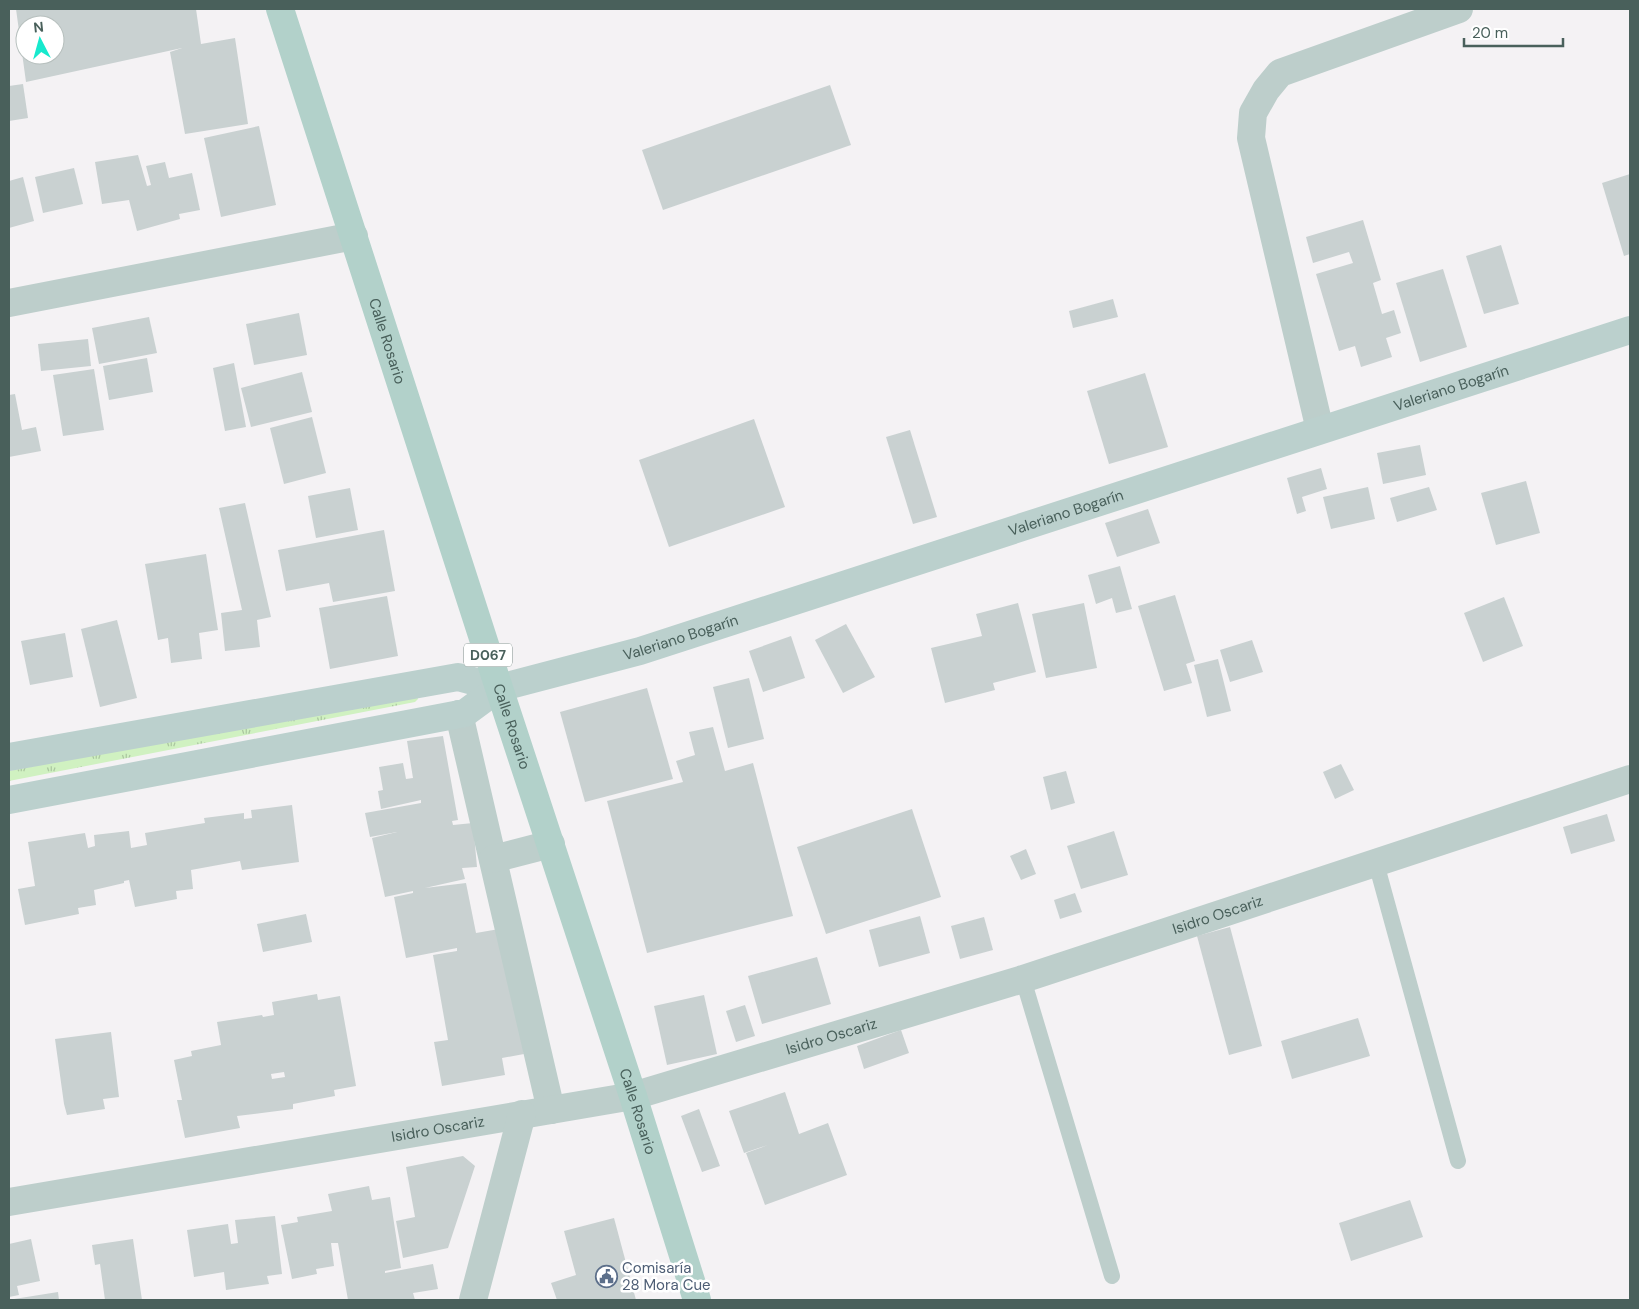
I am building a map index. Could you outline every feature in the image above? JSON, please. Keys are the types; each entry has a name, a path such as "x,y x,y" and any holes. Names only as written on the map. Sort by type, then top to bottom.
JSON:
{"main road":[{"name":"Calle Rosario","path":"280,9 499,688 634,1096 697,1300"}],"street":[{"path":"1320,430 1251,138 1253,113 1266,90 1280,73 1459,9"},
{"path":"9,303 354,236"},
{"name":"Valeriano Bogarín","path":"499,688 640,652 1630,330"},
{"path":"9,757 458,677 499,688"},
{"path":"9,800 464,713 499,688"},
{"path":"459,714 552,1110"},
{"name":"Isidro Oscariz","path":"9,1202 634,1096 1022,980 1630,779"},
{"path":"493,859 551,844"},
{"path":"473,1300 522,1114"}],"lane":[{"path":"1376,863 1458,1161"},
{"path":"1022,980 1112,1276"}],"green space":[{"path":"413,693 417,695 418,699 415,702 9,781 9,771"}],"building":[{"path":"16,9 196,9 201,44 235,38 248,124 185,134 170,52 182,48 26,82 24,65 65,65 65,15 17,15"},
{"path":"23,84 28,118 9,121 9,86"},
{"path":"830,85 851,145 663,210 642,150"},
{"path":"259,126 276,205 221,217 204,138"},
{"path":"138,155 147,186 151,185 146,166 165,162 169,178 192,173 200,210 179,214 180,219 137,231 129,200 102,204 95,162"},
{"path":"74,168 83,204 43,213 35,177"},
{"path":"1630,174 1630,254 1624,256 1602,183"},
{"path":"23,177 34,221 9,228 9,181"},
{"path":"1363,220 1381,280 1373,283 1382,314 1394,310 1401,333 1386,338 1392,357 1361,367 1355,346 1339,351 1316,274 1353,263 1349,252 1313,263 1306,237"},
{"path":"1501,245 1519,304 1484,314 1466,256"},
{"path":"1443,269 1467,347 1420,362 1396,283"},
{"path":"1113,299 1118,317 1073,328 1069,311"},
{"path":"299,313 307,355 254,365 246,324"},
{"path":"149,317 157,353 99,364 92,328"},
{"path":"88,339 91,366 41,371 38,344"},
{"path":"147,358 153,392 109,400 103,366"},
{"path":"234,363 246,427 225,431 213,368"},
{"path":"94,369 104,430 63,436 53,375"},
{"path":"302,372 312,412 251,427 241,388"},
{"path":"1145,373 1168,447 1109,464 1087,391"},
{"path":"15,394 22,430 36,427 41,451 9,457 9,395"},
{"path":"312,417 326,473 284,484 270,428"},
{"path":"754,419 785,507 669,547 639,460"},
{"path":"910,430 937,517 913,524 886,437"},
{"path":"1420,445 1426,475 1383,484 1377,453"},
{"path":"1321,468 1327,489 1302,497 1306,511 1297,514 1287,478"},
{"path":"1526,481 1540,533 1496,545 1481,493"},
{"path":"1368,487 1375,519 1331,529 1323,497"},
{"path":"1429,487 1437,510 1397,522 1390,498"},
{"path":"350,488 358,530 316,538 308,496"},
{"path":"245,503 271,617 257,620 260,647 225,651 221,613 242,610 219,508"},
{"path":"1148,509 1160,543 1117,557 1105,523"},
{"path":"384,530 395,591 333,602 329,583 286,591 278,550"},
{"path":"206,554 218,630 199,633 202,659 171,663 168,638 158,640 145,564"},
{"path":"1120,566 1132,609 1116,613 1112,598 1096,604 1088,575"},
{"path":"1175,595 1195,661 1186,664 1192,683 1164,691 1138,606"},
{"path":"387,596 398,656 330,669 319,608"},
{"path":"1504,597 1523,646 1483,662 1464,613"},
{"path":"1018,603 1036,672 993,683 995,690 945,703 931,648 982,636 976,614"},
{"path":"1084,603 1097,668 1046,678 1032,614"},
{"path":"117,620 137,698 100,707 81,629"},
{"path":"846,624 875,677 843,693 815,640"},
{"path":"65,633 73,677 30,685 21,641"},
{"path":"791,636 805,678 763,692 749,651"},
{"path":"1252,640 1263,672 1230,682 1220,650"},
{"path":"1218,659 1231,711 1207,717 1194,665"},
{"path":"749,678 764,739 728,748 713,687"},
{"path":"647,688 673,779 585,802 560,712"},
{"path":"713,727 725,771 753,763 793,916 647,953 607,801 683,782 676,761 695,755 689,732"},
{"path":"443,736 458,820 452,821 453,825 473,823 477,867 462,868 465,879 425,888 466,883 476,933 505,928 524,1054 502,1058 505,1075 442,1086 434,1042 448,1040 433,955 457,951 457,948 406,958 394,897 413,893 413,891 385,897 372,838 397,832 370,837 365,813 421,803 421,800 381,809 378,791 383,790 379,767 403,763 406,779 413,778 407,741"},
{"path":"1341,764 1354,790 1335,799 1323,772"},
{"path":"1066,771 1075,803 1051,810 1043,777"},
{"path":"292,805 299,862 242,870 240,861 191,870 193,889 176,891 177,899 135,907 129,880 124,881 124,883 94,890 96,905 78,908 79,914 25,925 18,889 35,886 28,842 85,833 88,848 95,846 94,835 129,831 131,848 147,845 145,833 205,823 204,818 244,813 244,819 252,818 251,810"},
{"path":"912,809 941,897 826,934 797,847"},
{"path":"1607,814 1615,841 1571,854 1563,827"},
{"path":"1114,831 1128,875 1081,889 1067,846"},
{"path":"1026,849 1036,874 1021,880 1010,856"},
{"path":"1075,893 1082,912 1060,919 1054,900"},
{"path":"306,914 312,942 263,952 257,924"},
{"path":"920,916 930,953 879,967 869,930"},
{"path":"984,917 993,950 960,959 951,926"},
{"path":"1230,927 1262,1046 1229,1055 1197,936"},
{"path":"817,957 831,1004 762,1024 748,976"},
{"path":"317,994 318,1000 340,996 356,1086 334,1090 335,1096 293,1104 293,1109 237,1116 240,1128 185,1138 177,1100 182,1100 174,1060 192,1056 191,1051 221,1045 217,1022 274,1015 272,1002","holes":["284,1072 285,1077 272,1079 271,1074"]},
{"path":"704,995 717,1054 667,1065 654,1006"},
{"path":"745,1005 755,1036 736,1042 726,1011"},
{"path":"1358,1018 1370,1056 1292,1079 1281,1041"},
{"path":"901,1030 909,1053 864,1069 857,1046"},
{"path":"111,1032 119,1097 103,1099 105,1109 67,1115 55,1039"},
{"path":"785,1092 799,1134 828,1123 847,1175 765,1205 746,1153 768,1145 744,1153 729,1111"},
{"path":"699,1109 720,1166 702,1172 681,1116"},
{"path":"463,1156 475,1166 448,1248 403,1258 396,1221 415,1217 406,1167"},
{"path":"369,1186 372,1200 390,1197 401,1268 385,1271 385,1273 433,1264 438,1289 413,1293 415,1300 348,1300 338,1243 331,1243 334,1266 316,1269 317,1274 292,1279 281,1225 298,1222 297,1217 332,1211 328,1194"},
{"path":"1410,1200 1423,1237 1351,1261 1339,1223"},
{"path":"275,1216 282,1274 267,1276 269,1284 226,1290 224,1272 194,1277 187,1230 228,1224 231,1244 238,1243 235,1220"},
{"path":"614,1218 636,1300 557,1300 551,1283 576,1275 564,1231"},
{"path":"31,1239 40,1281 17,1286 19,1295 9,1297 9,1244"},
{"path":"133,1239 142,1300 105,1300 100,1264 95,1265 92,1245"},
{"path":"58,1292 59,1300 14,1300 14,1299"}],"place":[{"name":"Comisaría 28 Mora Cue","path":"606,1277"}]}
